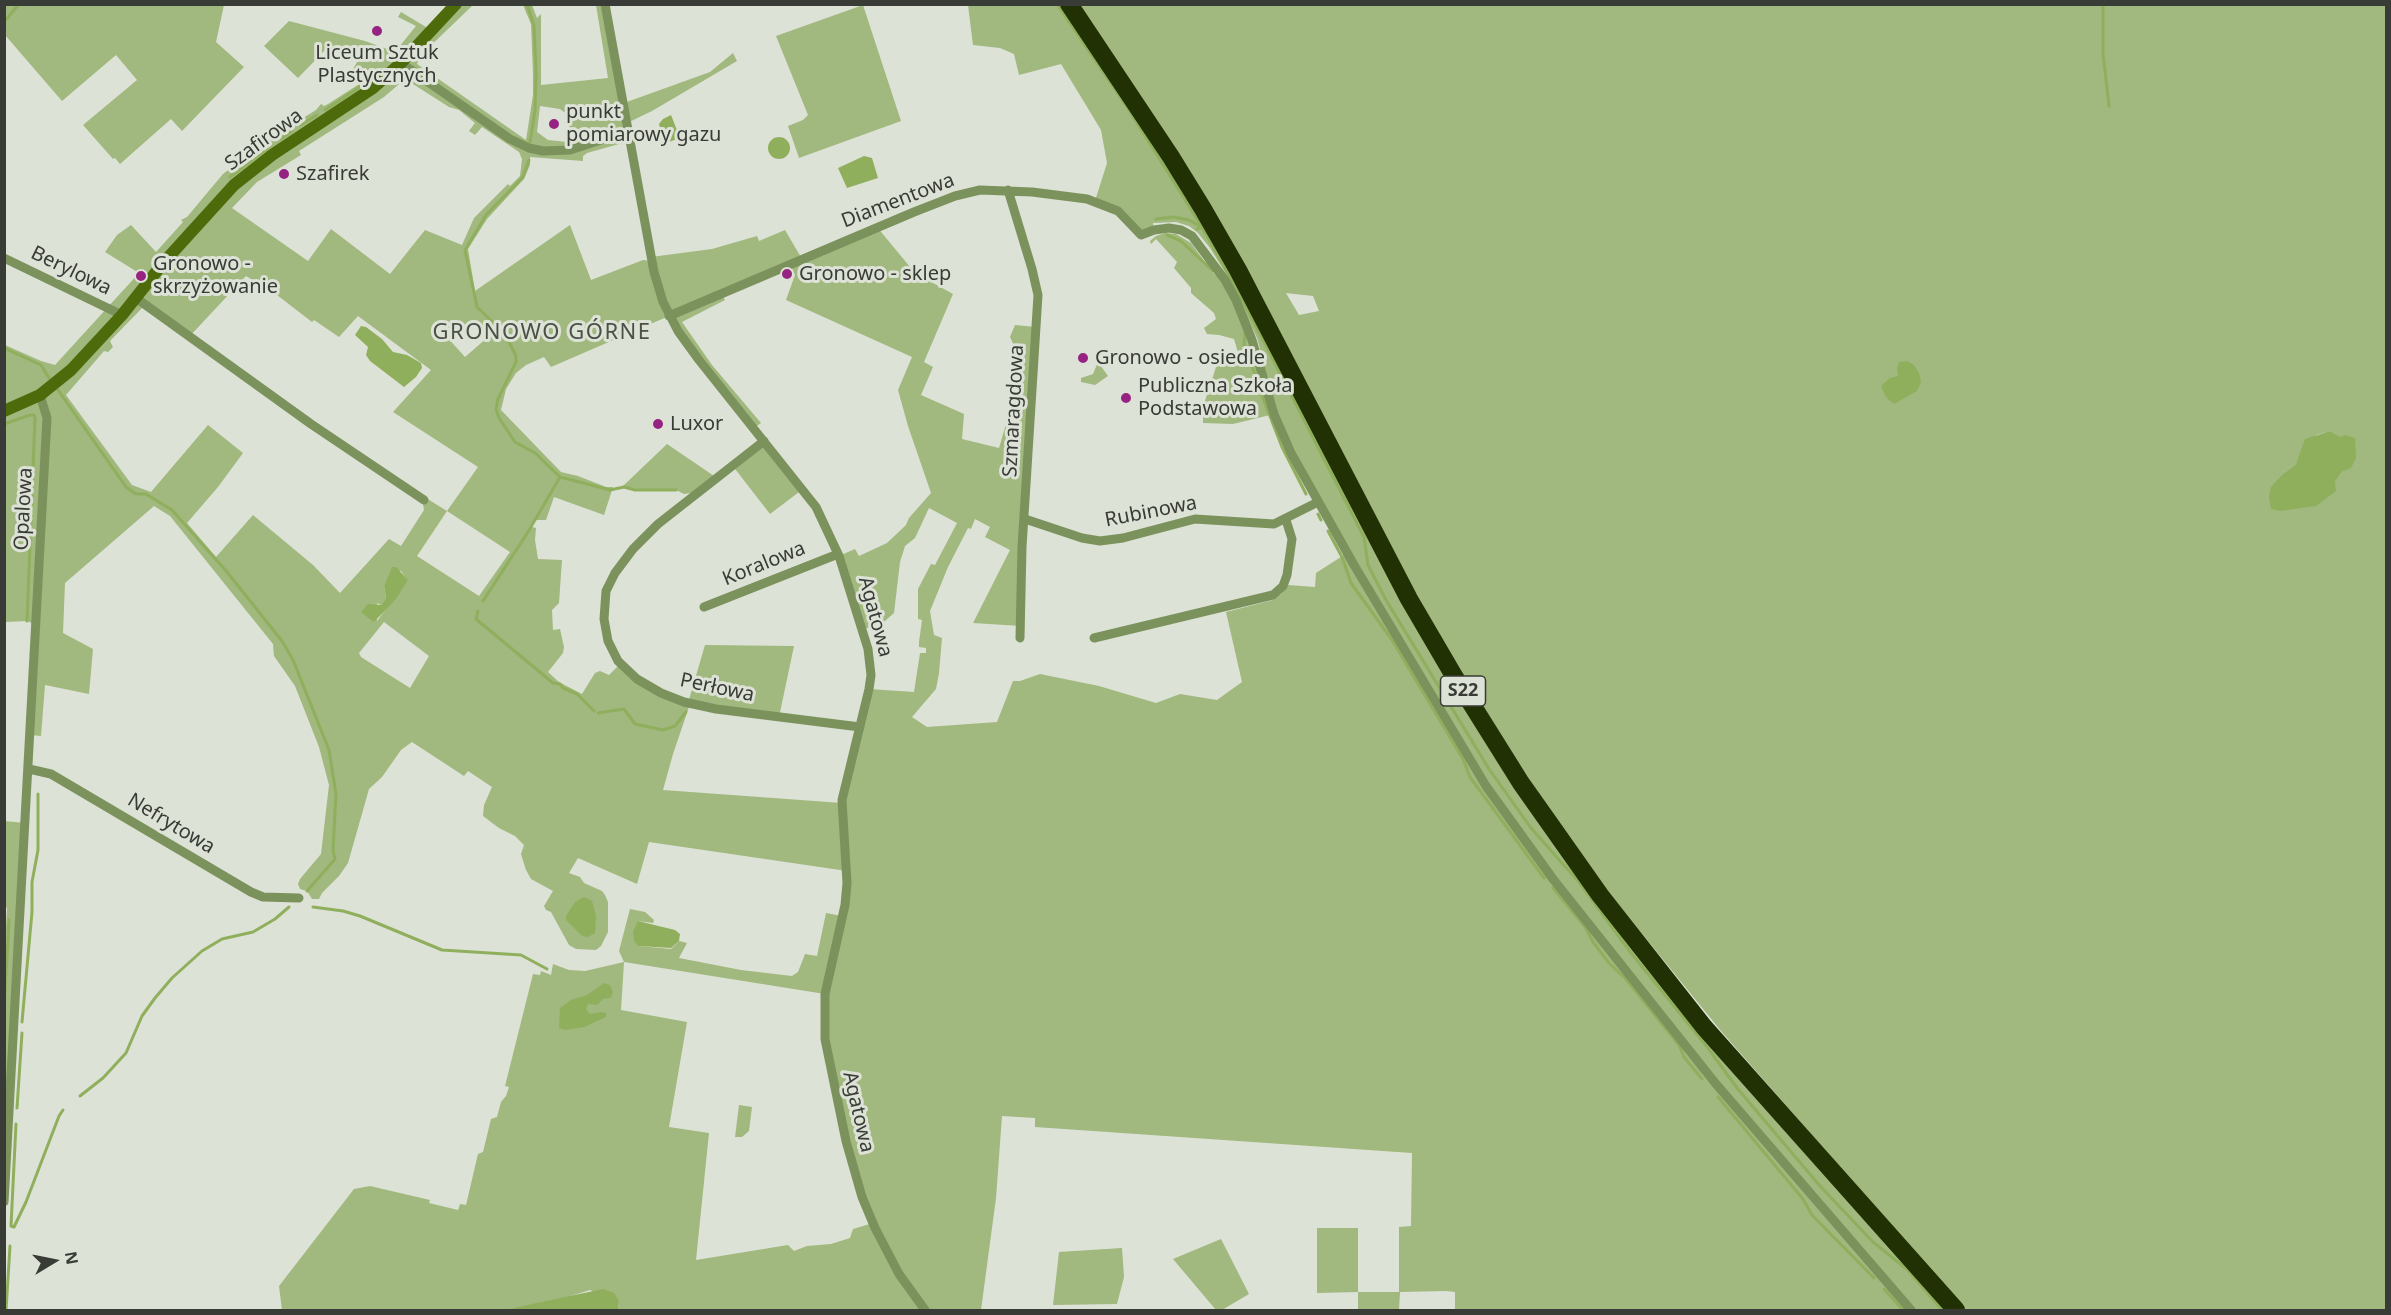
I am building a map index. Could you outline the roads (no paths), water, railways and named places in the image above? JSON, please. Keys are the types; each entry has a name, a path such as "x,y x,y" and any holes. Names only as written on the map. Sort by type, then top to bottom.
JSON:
{"highway":[{"name":"S22","path":"1069,4 1203,209 1238,270 1409,599 1521,783 1600,896 1704,1027 1956,1311"}],"street":[{"name":"Szafirowa","path":"4,411 40,394 71,370 122,315 164,262 234,185 272,155 363,96 400,63 456,4"},
{"name":"Agatowa","path":"605,4 656,281 669,316 699,360 811,499 838,554 870,656 869,689 842,800 847,883 845,905 825,994 825,1039 844,1133 862,1197 887,1251 924,1311"},
{"path":"400,63 510,139 530,148 543,151 570,150 629,131"},
{"name":"Diamentowa","path":"669,316 932,204 975,191 1008,190 1072,196 1095,201 1118,212 1141,235 1161,229 1185,232 1195,238 1225,280 1248,329 1281,431 1318,502"},
{"name":"Szmaragdowa","path":"1008,190 1038,295 1020,638"},
{"name":"Berylowa","path":"4,258 122,315"},
{"path":"136,298 311,424 424,500"},
{"name":"Opalowa","path":"4,1202 47,417 40,394"},
{"name":"Perłowa","path":"764,441 658,524 633,549 615,573 606,591 604,619 608,641 618,661 628,672 654,689 684,702 716,709 860,727"},
{"path":"1318,502 1470,761 1522,838 1716,1084 1911,1311"},
{"name":"Rubinowa","path":"1025,519 1096,541 1123,538 1195,519 1274,524 1318,502"},
{"path":"1094,638 1273,595 1283,586 1287,574 1292,542 1286,520"},
{"name":"Koralowa","path":"704,607 838,554"},
{"name":"Nefrytowa","path":"29,769 51,774 251,892 263,897 299,898"}],"waterway":[{"path":"4,22 19,4"},
{"path":"527,4 534,26 536,73 535,110 530,142"},
{"path":"1057,4 1129,110 1202,227 1240,295 1364,537 1368,565 1386,600 1489,769 1531,828 1579,882 1631,953 1708,1048 1737,1088 1820,1186 1873,1242 1908,1270 1942,1310"},
{"path":"2103,4 2103,53 2109,106"},
{"path":"325,110 367,82"},
{"path":"300,125 317,115"},
{"path":"280,139 292,131"},
{"path":"230,177 271,145"},
{"path":"529,160 523,177 486,215 465,250 477,307 505,334 516,356 516,362 498,399 496,409 499,418 515,442 535,453 560,477 610,490 624,487 635,490 676,490"},
{"path":"1156,219 1173,217 1189,220 1202,227 1197,229"},
{"path":"1167,235 1181,241 1213,271"},
{"path":"1245,332 1244,346 1255,374"},
{"path":"4,348 41,365 49,378"},
{"path":"1259,388 1282,447 1306,494"},
{"path":"58,390 126,487 136,494 146,494 172,510 227,572 282,641 293,660 329,750 336,794 333,850 335,859 307,891"},
{"path":"4,424 30,415 34,415 35,418 27,621"},
{"path":"483,601 528,532 560,477"},
{"path":"1318,514 1321,520"},
{"path":"1328,531 1342,557 1351,583 1392,640 1463,759 1470,777 1544,878"},
{"path":"478,611 476,619 553,683 560,684 563,688 577,694 594,711"},
{"path":"598,713 624,709 635,724 663,730 675,726 686,712"},
{"path":"22,1022 32,912 32,882 38,850 38,794"},
{"path":"1553,888 1586,928 1593,942 1609,963 1625,978 1679,1045 1684,1057 1702,1079"},
{"path":"80,1096 103,1078 126,1053 142,1016 172,978 202,951 222,939 253,932 275,919 289,907"},
{"path":"313,907 360,916 442,950 521,955 547,969"},
{"path":"4,1009 9,920"},
{"path":"17,1108 22,1033"},
{"path":"1718,1097 1803,1199 1812,1215 1874,1278"},
{"path":"11,1226 14,1227 26,1202 63,1110"},
{"path":"11,1226 16,1124"},
{"path":"6,1310 10,1246"},
{"path":"1884,1289 1903,1310"}],"place":[{"name":"Liceum Sztuk Plastycznych","path":"377,31"},
{"name":"punkt pomiarowy gazu","path":"554,124"},
{"name":"Szafirek","path":"284,174"},
{"name":"Gronowo - sklep","path":"787,274"},
{"name":"Gronowo - skrzyżowanie","path":"141,276"},
{"name":"Gronowo - osiedle","path":"1083,358"},
{"name":"Publiczna Szkoła Podstawowa","path":"1126,398"},
{"name":"Luxor","path":"658,424"}],"district":[{"name":"GRONOWO GÓRNE","path":"542,333"}]}
